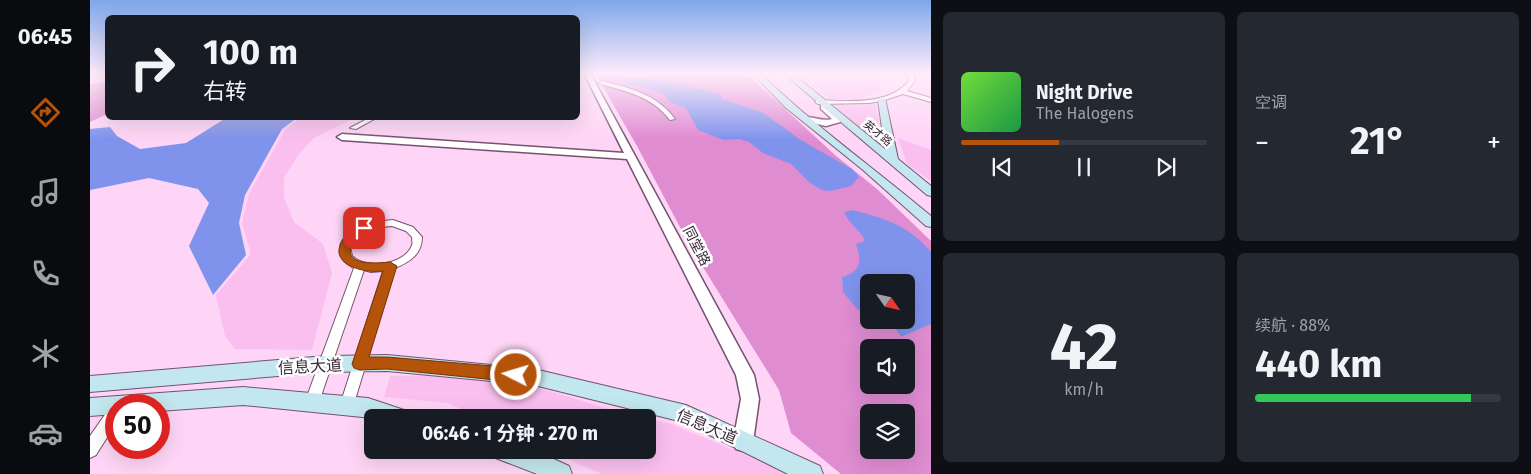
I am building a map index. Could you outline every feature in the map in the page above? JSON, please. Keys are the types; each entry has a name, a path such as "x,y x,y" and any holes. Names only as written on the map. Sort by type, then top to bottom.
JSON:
{"main road":[{"path":"777,95 931,223"},
{"name":"英才路","path":"812,95 931,192"},
{"path":"882,100 893,162"},
{"name":"信息大道","path":"90,384 326,364 387,363 534,377 686,414 812,474"},
{"path":"170,401 243,396 374,409"},
{"path":"90,407 105,406"},
{"path":"528,459 561,474"}],"street":[{"name":"同堂路","path":"599,95 745,375 750,399 743,442"},
{"path":"639,95 668,112 672,119"},
{"path":"820,102 882,100 895,95"},
{"path":"915,95 931,100"},
{"name":"英才路","path":"806,119 829,123 836,120 836,117 820,102"},
{"path":"354,128 369,120"},
{"path":"343,135 631,154"},
{"path":"375,224 404,225 418,235 418,242 415,250 408,258 390,266 372,268 360,266 351,262 346,255 345,247 354,234 375,224"},
{"path":"312,402 360,266"},
{"path":"347,405 390,266"},
{"path":"90,450 105,428"}],"shaded area":[{"path":"90,95 105,95 105,115 90,122"},
{"path":"608,95 770,95 835,155 877,189 931,241 931,474 841,474 791,433 779,390 690,246"},
{"path":"825,95 868,95 857,99 830,99"},
{"path":"876,104 883,147 835,105"},
{"path":"298,120 351,120 314,138 299,154 284,178 284,198 294,222 323,244 332,273 312,350 235,349 225,336 216,295 251,254 242,223 249,194 285,130"},
{"path":"898,138 931,150 931,181 907,164"},
{"path":"390,376 449,377 488,380 546,390 608,409 461,409 448,403 384,397"},
{"path":"656,421 669,423 791,474 602,474 568,459 656,459"}],"water":[{"path":"665,95 722,95 722,99 764,113 799,139 852,169 859,177 851,186 830,191 822,190 810,183 791,164 763,153 749,142 739,139 724,140 698,130 686,108 670,102"},
{"path":"223,120 294,120 282,129 245,195 239,223 246,255 213,295 189,246 209,203 198,189 149,178 90,190 90,129 110,127 117,136 140,149 186,143"},
{"path":"853,210 896,224 914,235 931,252 931,324 901,337 896,329 915,329 915,274 860,274 860,310 843,292 842,277 853,272 858,265 859,256 856,244 865,241 844,212"}],"route":[{"path":"364,228 354,234 347,242 345,247 346,255 351,262 360,266 372,268 390,266 360,364 387,363 516,375"}]}
